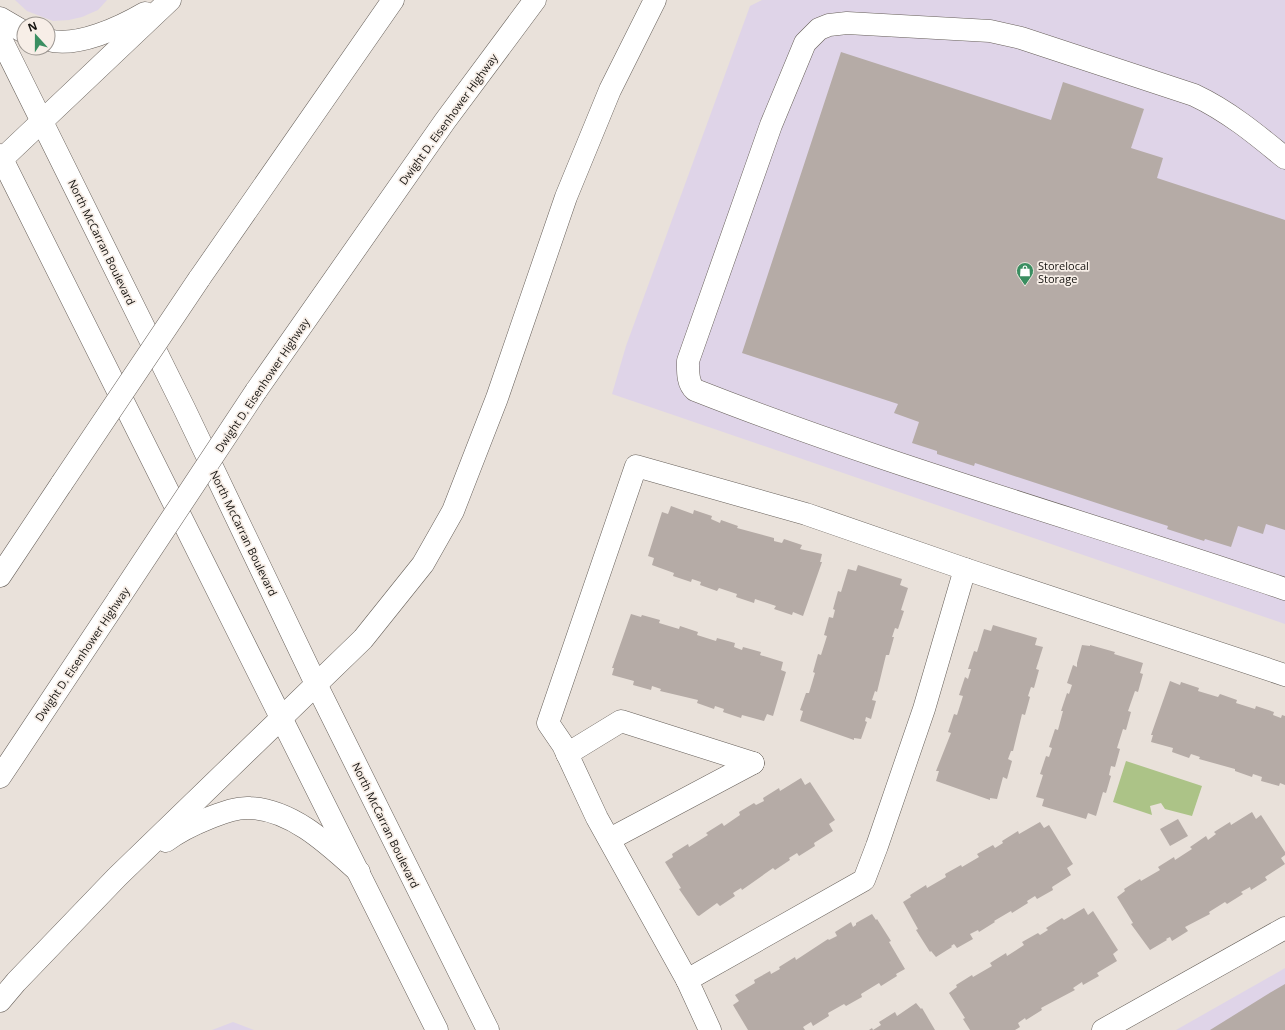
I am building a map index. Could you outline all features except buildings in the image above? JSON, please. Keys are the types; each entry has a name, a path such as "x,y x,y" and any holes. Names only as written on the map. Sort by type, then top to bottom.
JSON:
{"main road":[{"path":"56,42 80,40 124,25 167,0"},
{"path":"170,0 1,158 437,1030"},
{"path":"0,576 199,279 393,0"},
{"name":"Dwight D. Eisenhower Highway","path":"0,777 256,391 446,121 535,0"},
{"path":"0,1001 16,982 117,877 281,717 363,640 423,564 453,511 497,398 566,197 610,90 655,0"},
{"path":"0,18 16,27"},
{"path":"1285,158 1239,121 1215,105 1194,95 1021,38 990,31 847,23 829,25 819,29 805,43 802,50 771,125 688,361 688,373 691,386 695,390 759,415 996,495 1285,589"},
{"name":"North McCarran Boulevard","path":"0,37 184,408 316,684 488,1030"},
{"path":"710,1030 687,980 597,818 567,754 548,723 636,466 806,514 1285,676"},
{"path":"687,980 864,880 924,709 965,569"},
{"path":"567,754 621,721 753,763 610,839"},
{"path":"117,877 174,836 200,821 226,811 250,808 272,812 305,828 359,872"},
{"path":"1103,1030 1285,928"}],"shaded area":[{"path":"15,0 107,0 98,10 82,17 69,20 56,21 56,16 40,16 27,11"},
{"path":"762,0 1285,0 1285,624 612,394 626,346 750,6"},
{"path":"1285,968 1285,1030 1176,1030 1280,971"},
{"path":"233,1022 254,1030 212,1030"}],"green space":[{"path":"1126,761 1202,786 1192,816 1165,809 1161,803 1150,806 1152,815 1113,802"}],"place":[{"name":"Storelocal Storage","path":"1025,286"}]}
